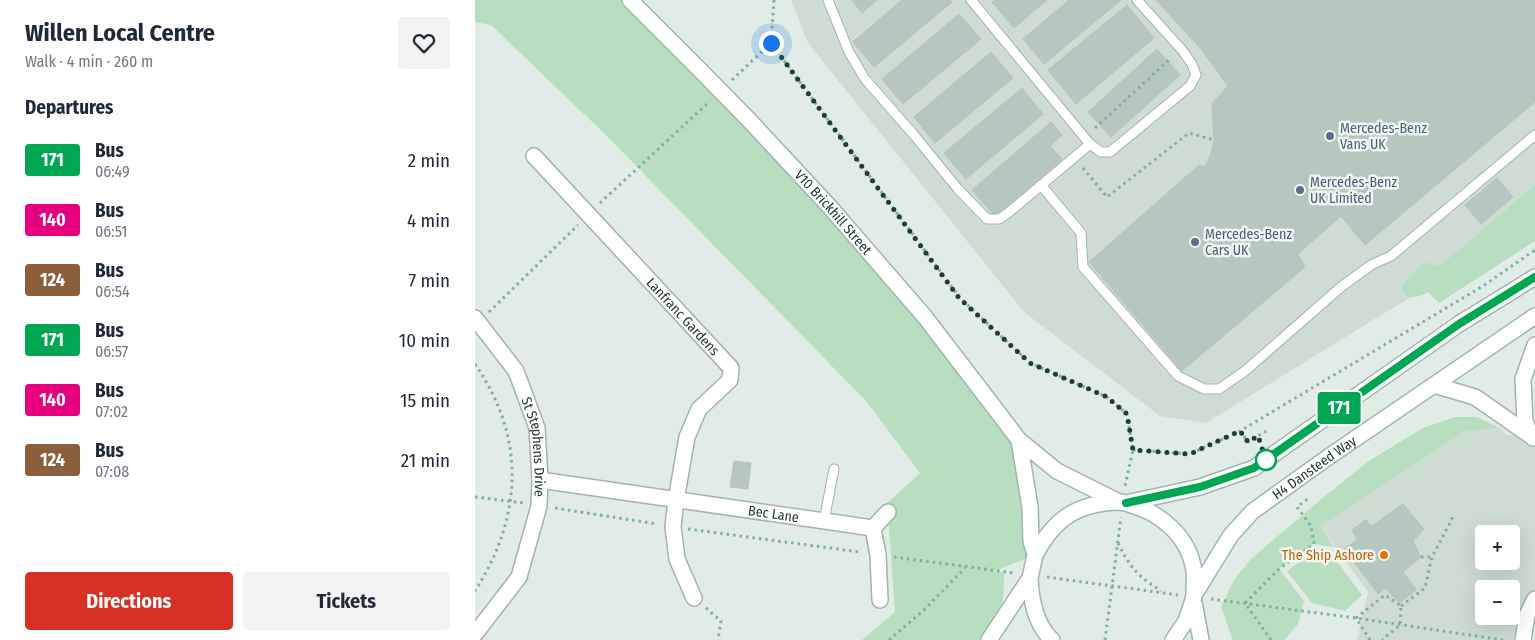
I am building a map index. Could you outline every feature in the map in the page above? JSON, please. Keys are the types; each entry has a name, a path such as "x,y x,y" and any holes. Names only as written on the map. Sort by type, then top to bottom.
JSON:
{"street":[{"name":"V10 Brickhill Street","path":"630,0 749,120 829,206 925,317 1019,440 1057,470 1123,503 1142,508 1157,515 1171,526 1201,572"},
{"name":"Lanfranc Gardens","path":"534,156 731,368 730,380 699,409 687,437 676,500"},
{"path":"1052,640 1037,620 1031,599 1030,578 1035,555 1043,539 1055,524 1071,513 1088,506 1103,502 1123,503 1200,487 1254,468 1459,324 1535,277"},
{"name":"H4 Dansteed Way","path":"1194,597 1201,572 1253,511 1327,458 1535,316"},
{"name":"St Stephens Drive","path":"475,634 519,577 539,506 540,480 537,428 516,371 477,320"},
{"path":"1533,439 1525,422 1523,380 1535,345"},
{"path":"1434,385 1475,397 1533,439"},
{"name":"V10 Brickhill Street","path":"1019,440 1030,507 1031,541 1035,555"},
{"name":"Bec Lane","path":"540,480 873,528"},
{"path":"676,500 673,527 677,559 694,598"},
{"path":"880,600 878,555 873,528 888,512"},
{"path":"989,640 1030,578"},
{"path":"1173,640 1195,630 1194,597"},
{"path":"1523,640 1527,615 1535,599"}],"lane":[{"path":"828,0 849,52 865,79 914,135 958,190 987,219 999,219 1008,213 1090,144"},
{"path":"971,0 1090,144 1101,152 1110,152 1190,86 1196,75 1192,64 1181,49 1137,0"},
{"path":"1041,185 1081,233 1083,267 1178,376 1204,389 1219,388 1245,371 1341,287 1371,265 1391,256 1535,135"},
{"path":"824,521 834,469"}],"path":[{"path":"774,0 771,43 959,298 1030,363 1107,397 1127,414 1133,450 1190,454 1240,431 1483,286 1535,250"},
{"path":"729,83 771,43"},
{"path":"1095,128 1181,49"},
{"path":"477,320 715,96"},
{"path":"475,364 485,378 503,415 512,456 511,502 498,547 475,591"},
{"path":"1240,431 1248,442 1268,430"},
{"path":"475,497 965,568 925,609 889,640"},
{"path":"1245,603 1279,569 1313,544 1311,526 1297,507 1310,497"},
{"path":"1401,606 1425,588 1432,557 1453,517"},
{"path":"1117,542 1132,569 1142,579 1162,592"},
{"path":"1421,558 1432,557"},
{"path":"1105,640 1112,585 1503,640"},
{"path":"1356,618 1385,596 1401,606"},
{"path":"694,598 721,621 719,640"},
{"path":"1245,603 1271,640"},
{"path":"1382,640 1400,625 1401,606"},
{"path":"1356,618 1370,640"}],"shaded area":[{"path":"791,0 1535,0 1535,223 1206,423 1160,416 1024,312 808,43"},
{"path":"1500,428 1507,436 1535,429 1535,599 1515,640 1357,640 1368,592 1320,526 1466,431"}],"green space":[{"path":"475,0 630,0 829,206 1019,440 1035,555 994,571 1004,573 1003,602 994,624 981,640 862,640 895,612 888,512 885,505 920,473 867,402 605,134 491,25 475,22"},
{"path":"1535,185 1535,241 1439,303 1428,292 1416,297 1405,294 1402,286 1424,262 1439,267"},
{"path":"1455,417 1477,417 1500,428 1466,431 1320,526 1334,547 1313,544 1279,569 1304,601 1298,624 1284,640 1233,640 1221,607 1234,580 1251,559 1369,461 1423,428"},
{"path":"1317,549 1329,551 1362,595 1345,611 1312,603 1287,571"}],"building":[{"path":"852,0 877,0 862,13"},
{"path":"902,0 950,0 952,2 874,67 853,42"},
{"path":"995,0 1047,0 1014,28 992,2"},
{"path":"1069,0 1121,0 1044,64 1023,39"},
{"name":"Mercedes-Benz UK Limited","path":"1156,0 1535,0 1535,102 1365,245 1341,216 1298,254 1305,267 1182,371 1089,262 1199,165 1205,167 1211,154 1214,140 1212,104 1228,86 1200,48"},
{"path":"1127,5 1154,38 1076,104 1048,70"},
{"path":"959,14 981,39 903,104 882,79"},
{"path":"1157,49 1180,75 1111,137 1088,112"},
{"path":"991,52 1013,78 935,143 914,117"},
{"path":"1022,88 1043,114 966,179 944,153"},
{"path":"1051,122 1062,135 1050,146 1062,159 995,216 972,190"},
{"path":"1497,178 1513,197 1481,224 1465,205"},
{"path":"734,461 751,463 748,489 730,487"},
{"name":"The Ship Ashore","path":"1403,504 1424,529 1413,541 1421,557 1403,572 1416,590 1399,603 1386,588 1378,594 1344,549 1357,540 1352,530 1366,520 1372,526"}],"bus line":[{"name":"171","path":"1126,503 1200,487 1254,468 1459,324 1535,277"}],"place":[{"name":"Mercedes-Benz Vans UK","path":"1330,136"},
{"name":"Mercedes-Benz UK Limited","path":"1300,190"},
{"name":"Mercedes-Benz Cars UK","path":"1195,242"},
{"name":"The Ship Ashore","path":"1384,555"}],"route":[{"path":"771,43 959,298 1030,363 1107,397 1127,414 1133,450 1190,454 1240,431 1248,442 1258,436 1266,460"}]}
